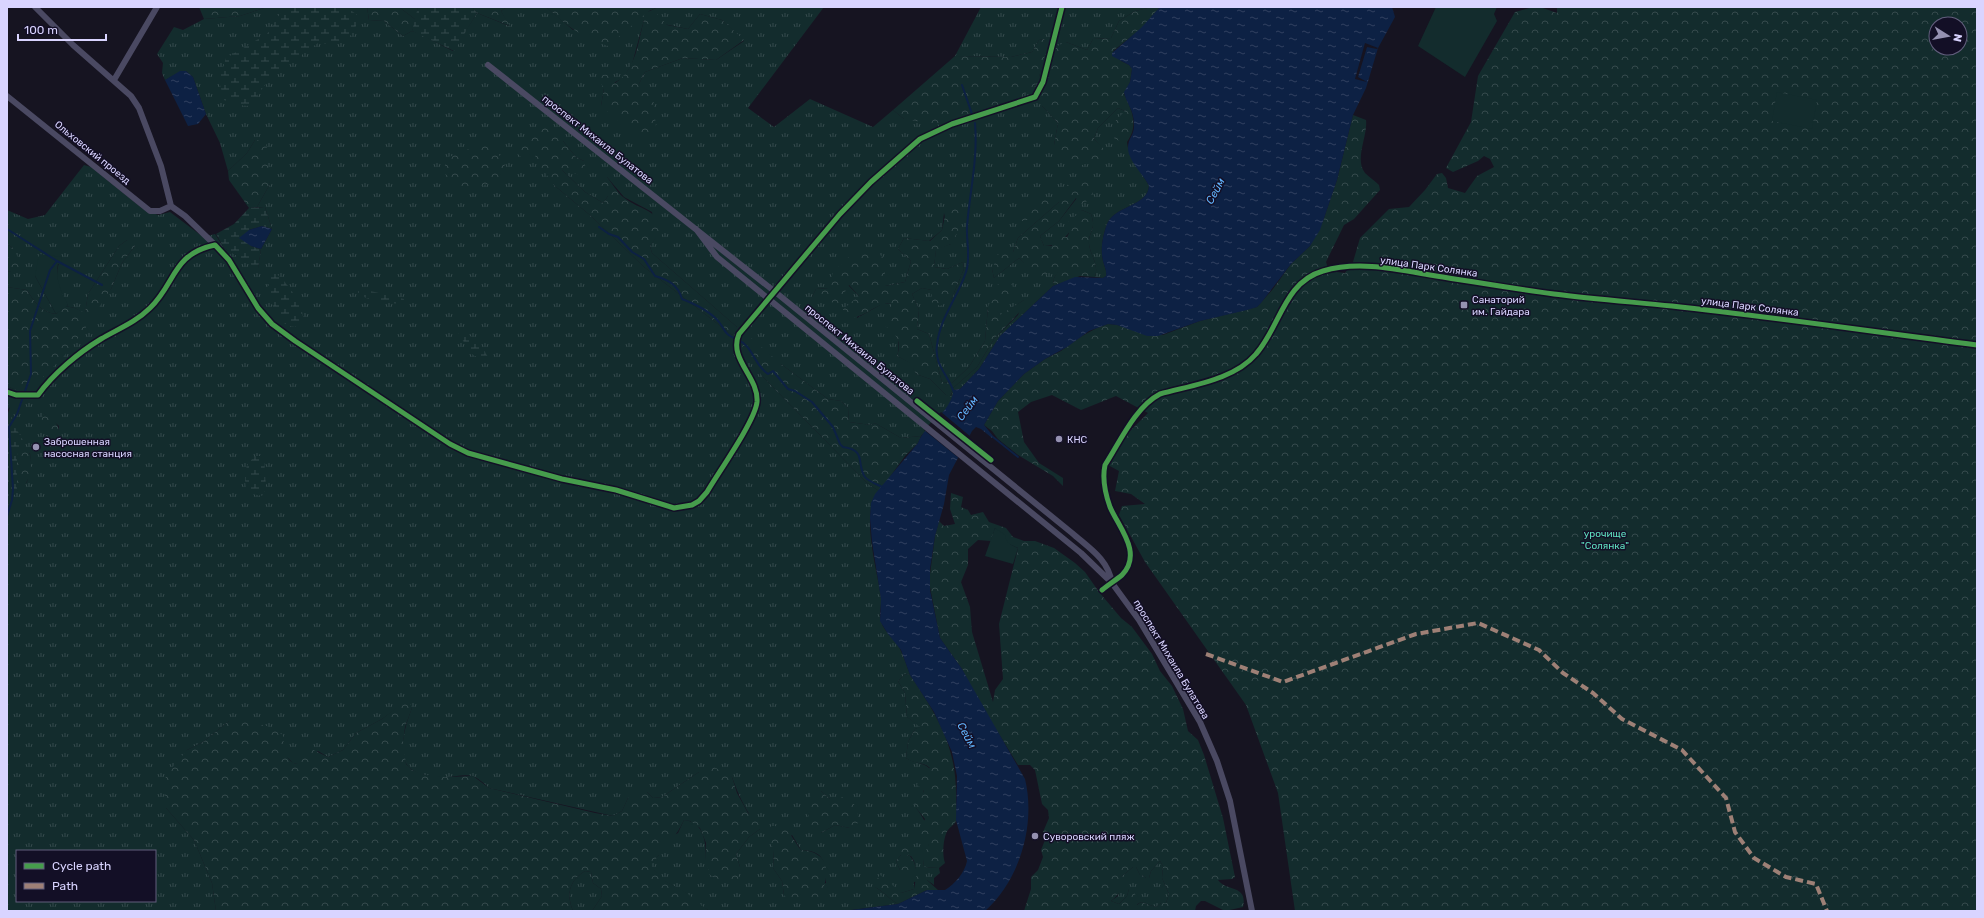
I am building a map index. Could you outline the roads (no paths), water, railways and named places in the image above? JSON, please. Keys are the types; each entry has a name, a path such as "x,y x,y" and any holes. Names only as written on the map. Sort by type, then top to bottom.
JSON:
{"street":[{"path":"35,7 73,45 131,96 139,108 161,166 171,206 185,216 229,260 258,308 272,324 295,341 450,444 468,453 562,479 616,490 674,508 692,505 707,492 755,412 756,394 736,346 739,334 840,214 871,182 920,139 952,124 1035,97 1043,82 1062,7"},
{"path":"114,80 157,7"},
{"name":"проспект Михаила Булатова","path":"488,65 696,229 1095,553 1108,567 1112,583"},
{"name":"Ольховский проезд","path":"7,96 150,211 160,211 171,206"},
{"name":"проспект Михаила Булатова","path":"696,229 716,257 1081,553 1112,583 1139,620 1178,684 1200,722 1217,761 1230,801 1252,911"},
{"path":"7,392 16,395 38,396 44,386 91,345 140,318 160,296 180,263 202,249 215,245"},
{"name":"улица Парк Солянка","path":"1102,590 1112,583 1127,568 1130,546 1108,499 1104,485 1104,470 1136,417 1152,398 1160,394 1229,374 1256,355 1284,306 1298,285 1310,276 1325,270 1355,266 1398,269 1554,294 1803,322 1977,345"}],"water":[{"name":"Сейм","path":"1160,7 1392,7 1395,17 1378,48 1366,88 1353,115 1337,180 1320,230 1310,246 1291,264 1257,307 1200,321 1158,336 1147,336 1117,325 1108,324 1089,331 1067,347 1045,359 1024,374 998,401 984,425 993,436 992,438 976,427 972,431 949,475 944,504 935,536 930,569 930,590 940,638 962,669 1025,779 1028,796 1028,814 1022,850 1008,884 985,911 843,911 898,904 927,890 945,890 959,877 967,861 956,820 957,776 952,752 934,712 910,675 901,650 880,621 881,599 872,542 870,518 871,503 875,494 918,443 927,429 947,407 954,390 960,389 979,369 1000,336 1053,286 1075,277 1103,278 1106,276 1102,247 1107,224 1117,213 1143,198 1147,193 1149,186 1133,163 1128,149 1129,141 1134,128 1134,119 1124,92 1130,82 1132,69 1129,65 1112,56 1112,53 1141,28"},
{"path":"180,71 186,71 193,77 206,114 198,124 188,126 165,80"},
{"path":"262,226 272,229 261,249 251,246 239,238 249,230"}],"waterway":[{"path":"962,85 972,114"},
{"path":"954,393 940,365 937,345 945,316 966,272 968,255 967,226 975,162 975,123"},
{"path":"599,227 609,234 618,237 632,252 644,259 655,276 665,279 672,284 678,290 682,299 711,314 719,322 727,334 736,339"},
{"path":"7,229 57,261"},
{"path":"7,516 12,500 13,489 9,427 17,414 31,374 30,331 50,270 57,261 102,285"},
{"path":"738,340 747,347 763,370 768,374 773,371 788,389 795,391 812,402 833,427 840,444"},
{"path":"993,437 1018,457"},
{"path":"841,445 855,451 860,458 862,472 865,477 871,482 884,488"}],"place":[{"name":"Санаторий им. Гайдара","path":"1464,305"},
{"name":"КНС","path":"1059,439"},
{"name":"Заброшенная насосная станция","path":"36,447"},
{"name":"Суворовский пляж","path":"1035,836"}],"park label":[{"name":"урочище \"Солянка\"","path":"1605,538"}]}
